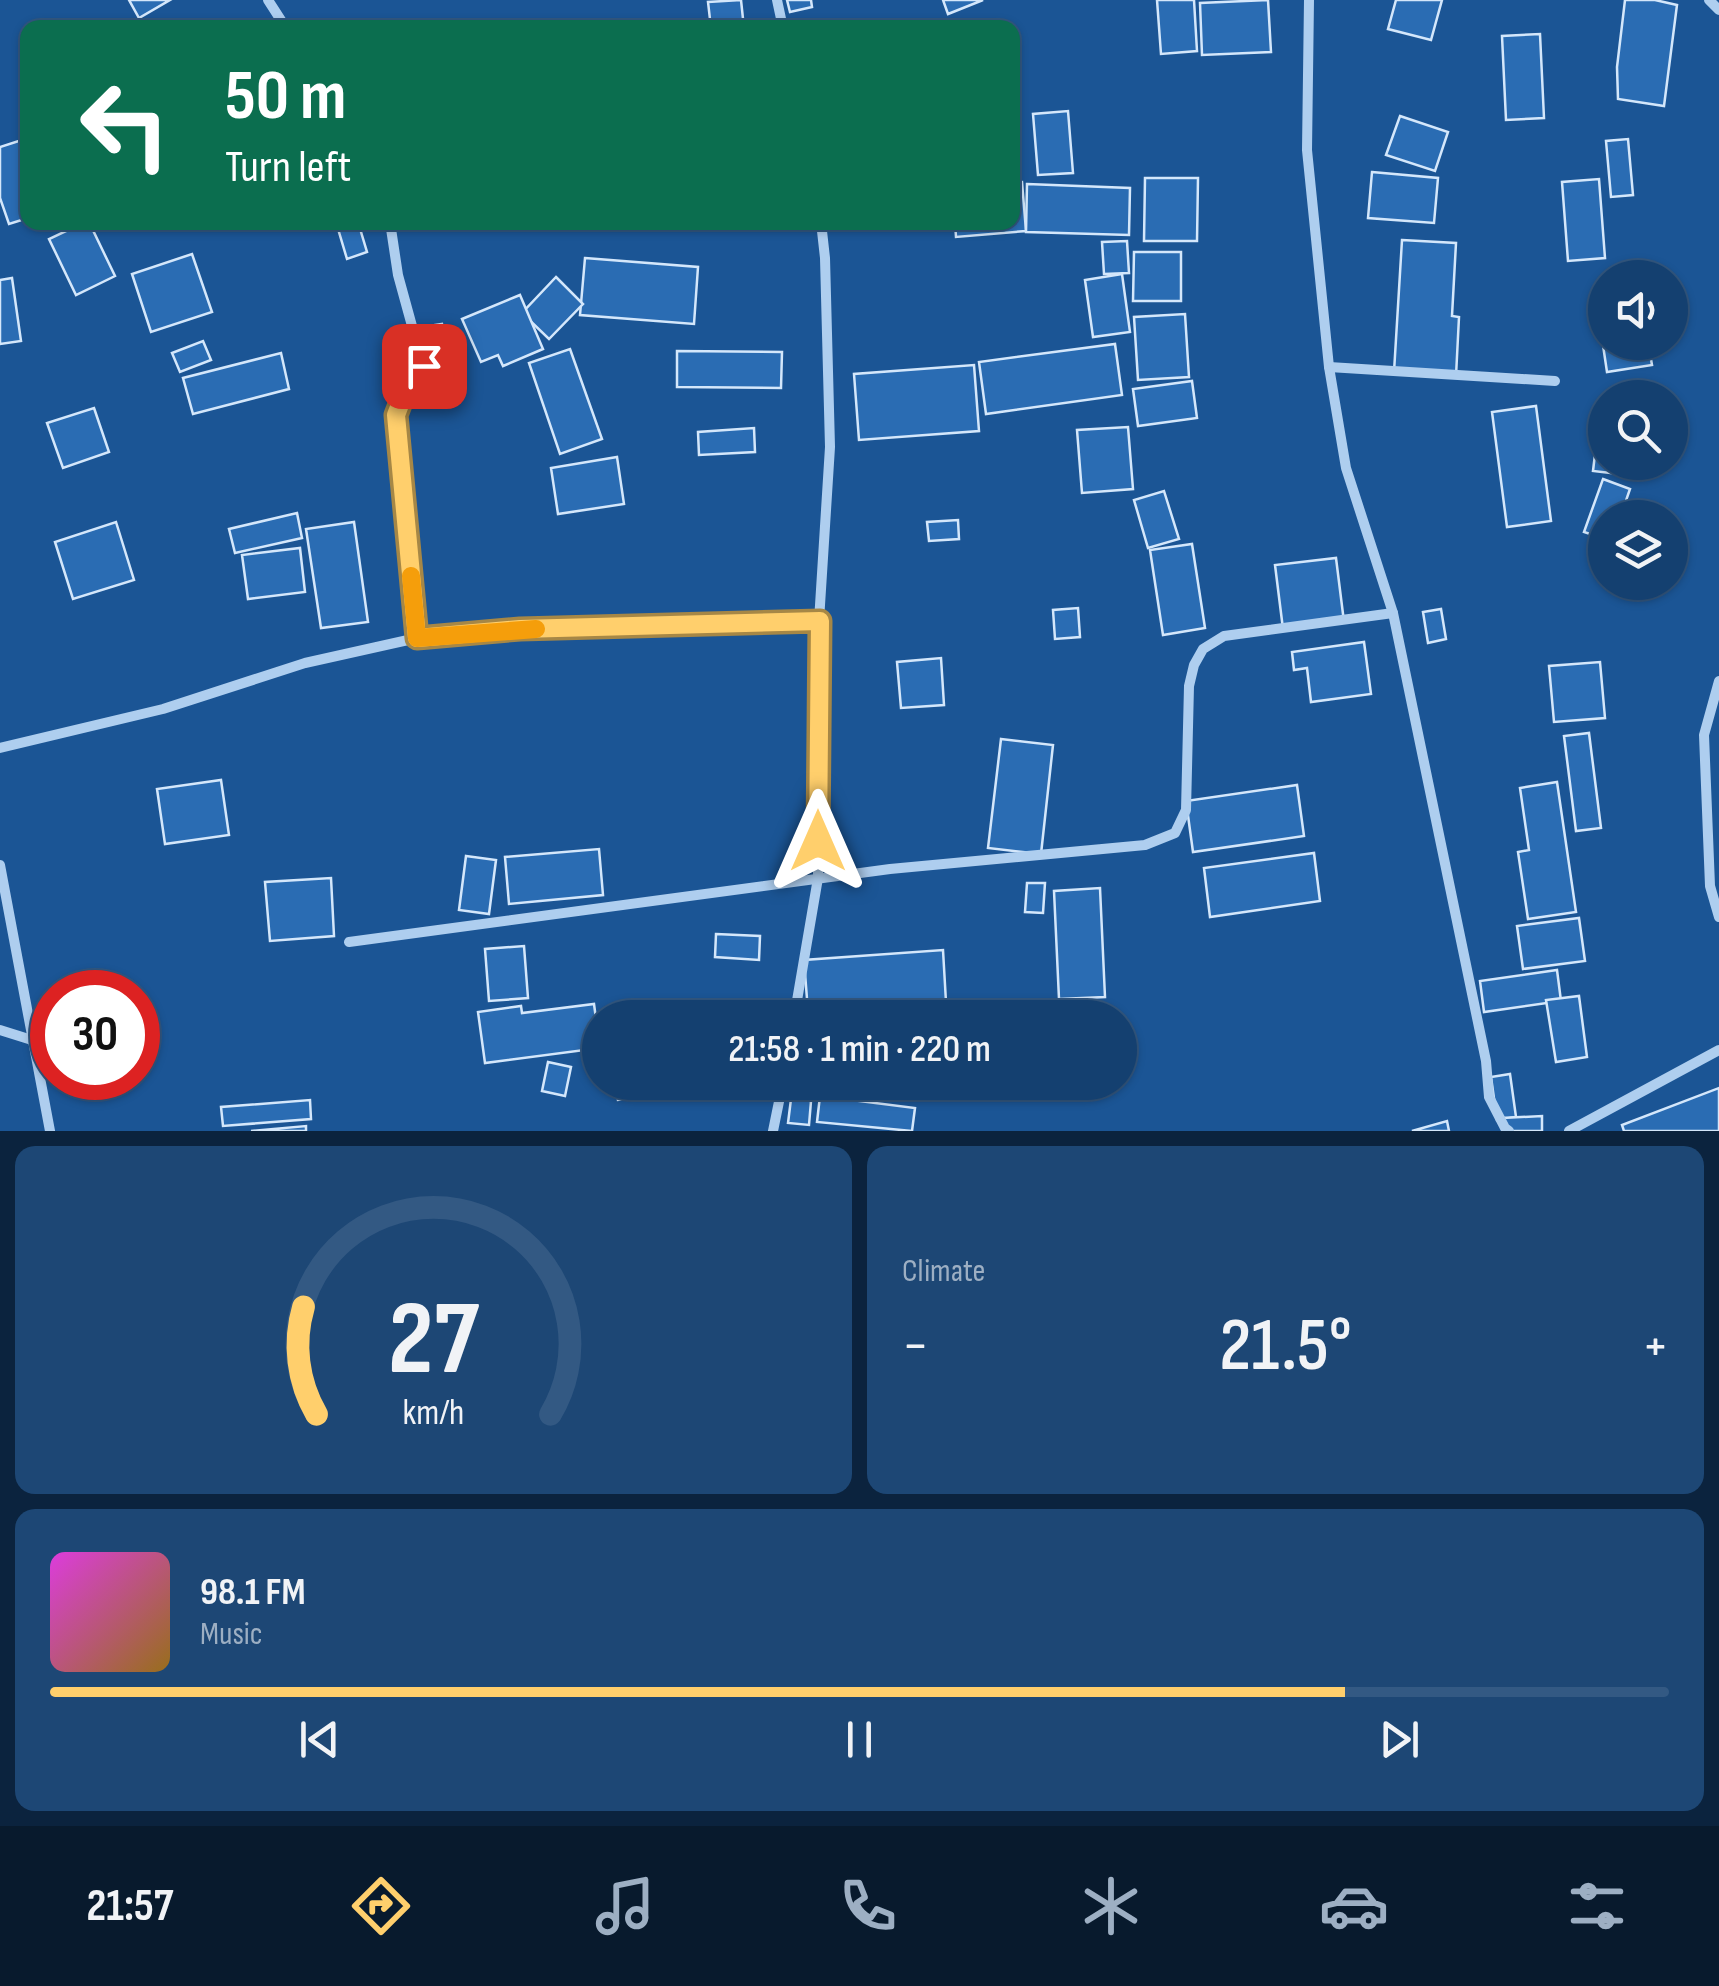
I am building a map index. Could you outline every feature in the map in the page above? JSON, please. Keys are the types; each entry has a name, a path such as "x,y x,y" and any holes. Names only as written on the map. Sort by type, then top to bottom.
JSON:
{"street":[{"path":"1309,0 1306,150 1329,367 1346,468 1393,613 1486,1061 1488,1097 1509,1131"},
{"path":"1708,0 1719,10"},
{"path":"391,230 402,295 424,366 424,380 401,402 396,415 417,638"},
{"path":"797,1000 818,878 820,621 830,447 822,230"},
{"path":"1329,367 1555,381"},
{"path":"350,942 818,878 1145,845 1175,833 1186,810 1190,686 1194,664 1203,648 1224,636 1393,613"},
{"path":"0,748 163,709 305,663 417,638 520,629 820,621"},
{"path":"1719,681 1704,735 1710,886 1719,917"},
{"path":"0,865 30,1019"},
{"path":"0,1030 30,1039"},
{"path":"1569,1131 1719,1050"},
{"path":"45,1100 50,1131"},
{"path":"774,1131 779,1100"}],"building":[{"path":"129,0 170,0 139,18"},
{"path":"741,0 743,20 710,20 708,2"},
{"path":"787,0 811,0 812,7 790,12"},
{"path":"943,0 983,0 948,14"},
{"path":"1157,0 1194,0 1197,51 1161,54"},
{"path":"1268,0 1271,52 1202,55 1200,3"},
{"path":"1396,0 1442,0 1431,40 1388,29"},
{"path":"1625,0 1677,5 1664,106 1618,99 1617,67"},
{"path":"1540,34 1544,118 1506,120 1502,36"},
{"path":"1068,111 1073,173 1038,175 1033,114"},
{"path":"1400,116 1448,132 1435,171 1386,155"},
{"path":"1628,139 1633,195 1611,197 1606,141"},
{"path":"20,141 20,221 9,224 0,198 0,147"},
{"path":"1372,172 1438,178 1434,223 1368,218"},
{"path":"1145,178 1198,178 1197,241 1144,241"},
{"path":"1599,179 1605,258 1568,261 1562,182"},
{"path":"1020,182 1026,231 956,237 956,230 1020,230"},
{"path":"1027,184 1130,188 1129,235 1026,232"},
{"path":"68,230 93,230 115,276 76,295 49,239"},
{"path":"338,230 360,230 367,252 347,259"},
{"path":"1402,240 1456,243 1452,316 1459,317 1456,376 1394,372"},
{"path":"1127,241 1129,273 1104,274 1102,242"},
{"path":"1134,252 1181,252 1181,301 1133,301"},
{"path":"192,254 212,312 151,332 132,274"},
{"path":"585,258 698,267 694,324 580,315"},
{"path":"1122,274 1130,332 1093,337 1085,280"},
{"path":"556,277 583,304 549,339 522,313"},
{"path":"12,278 21,341 0,344 0,280"},
{"path":"520,295 543,349 503,366 498,355 481,362 462,319"},
{"path":"1185,314 1189,377 1138,380 1134,317"},
{"path":"442,324 448,356 427,360 422,327"},
{"path":"203,341 211,360 180,372 172,353"},
{"path":"1115,344 1122,395 986,414 979,362"},
{"path":"570,349 602,439 560,454 529,363"},
{"path":"677,351 782,352 781,388 677,387"},
{"path":"281,353 289,389 193,414 183,378"},
{"path":"1605,360 1651,360 1652,365 1607,372"},
{"path":"974,365 979,431 859,440 854,374"},
{"path":"1192,381 1197,418 1138,426 1133,389"},
{"path":"1536,406 1551,521 1507,527 1492,412"},
{"path":"94,408 109,452 63,468 47,423"},
{"path":"1128,427 1133,489 1082,493 1077,430"},
{"path":"754,428 755,452 699,455 698,432"},
{"path":"617,457 624,504 558,514 551,468"},
{"path":"1603,480 1630,489 1626,500 1595,500"},
{"path":"1164,491 1179,539 1148,548 1134,500"},
{"path":"297,513 302,538 235,553 229,529"},
{"path":"958,520 959,539 929,541 927,522"},
{"path":"116,522 134,580 73,599 55,542"},
{"path":"354,522 368,622 321,628 306,529"},
{"path":"1192,544 1205,628 1163,635 1150,550"},
{"path":"300,548 305,592 248,599 242,555"},
{"path":"1336,558 1344,622 1283,629 1275,565"},
{"path":"1078,608 1080,637 1055,639 1053,610"},
{"path":"1441,609 1446,639 1428,643 1423,612"},
{"path":"1364,642 1371,694 1311,702 1307,668 1294,670 1292,652"},
{"path":"941,658 944,705 901,708 897,662"},
{"path":"1600,662 1605,718 1554,722 1549,666"},
{"path":"1589,733 1601,828 1576,831 1564,736"},
{"path":"1001,739 1053,745 1041,854 988,848"},
{"path":"221,780 229,835 165,844 157,789"},
{"path":"1557,782 1576,912 1528,919 1518,852 1529,850 1520,788"},
{"path":"1297,785 1304,836 1193,852 1186,801"},
{"path":"599,849 603,895 509,904 505,857"},
{"path":"1314,853 1320,901 1210,917 1204,868"},
{"path":"466,856 496,860 489,914 459,910"},
{"path":"331,878 334,936 270,941 265,882"},
{"path":"1027,883 1045,883 1043,913 1025,912"},
{"path":"1100,888 1105,997 1059,999 1054,891"},
{"path":"1579,918 1585,961 1523,969 1517,926"},
{"path":"716,934 760,936 759,960 715,957"},
{"path":"524,946 528,998 489,1001 485,949"},
{"path":"943,950 946,1000 807,1000 804,960"},
{"path":"1557,970 1561,1001 1484,1012 1480,981"},
{"path":"1579,996 1587,1057 1556,1062 1546,1000"},
{"path":"521,1006 522,1013 582,1006 582,1050 485,1063 478,1012"},
{"path":"548,1062 571,1067 565,1096 542,1091"},
{"path":"1510,1074 1516,1117 1497,1120 1491,1077"},
{"path":"1719,1088 1719,1131 1624,1131 1622,1125"},
{"path":"310,1100 311,1119 223,1126 221,1107"},
{"path":"791,1100 811,1101 809,1125 788,1123"},
{"path":"820,1100 915,1108 912,1131 817,1122"},
{"path":"1542,1116 1542,1131 1503,1131 1502,1118"},
{"path":"1447,1121 1449,1131 1412,1131"},
{"path":"306,1126 306,1131 251,1131"}],"slow traffic":[{"path":"411,576 417,638 536,629"}],"route":[{"path":"424,366 424,380 401,402 396,415 417,638 520,629 820,621 818,841"}]}
